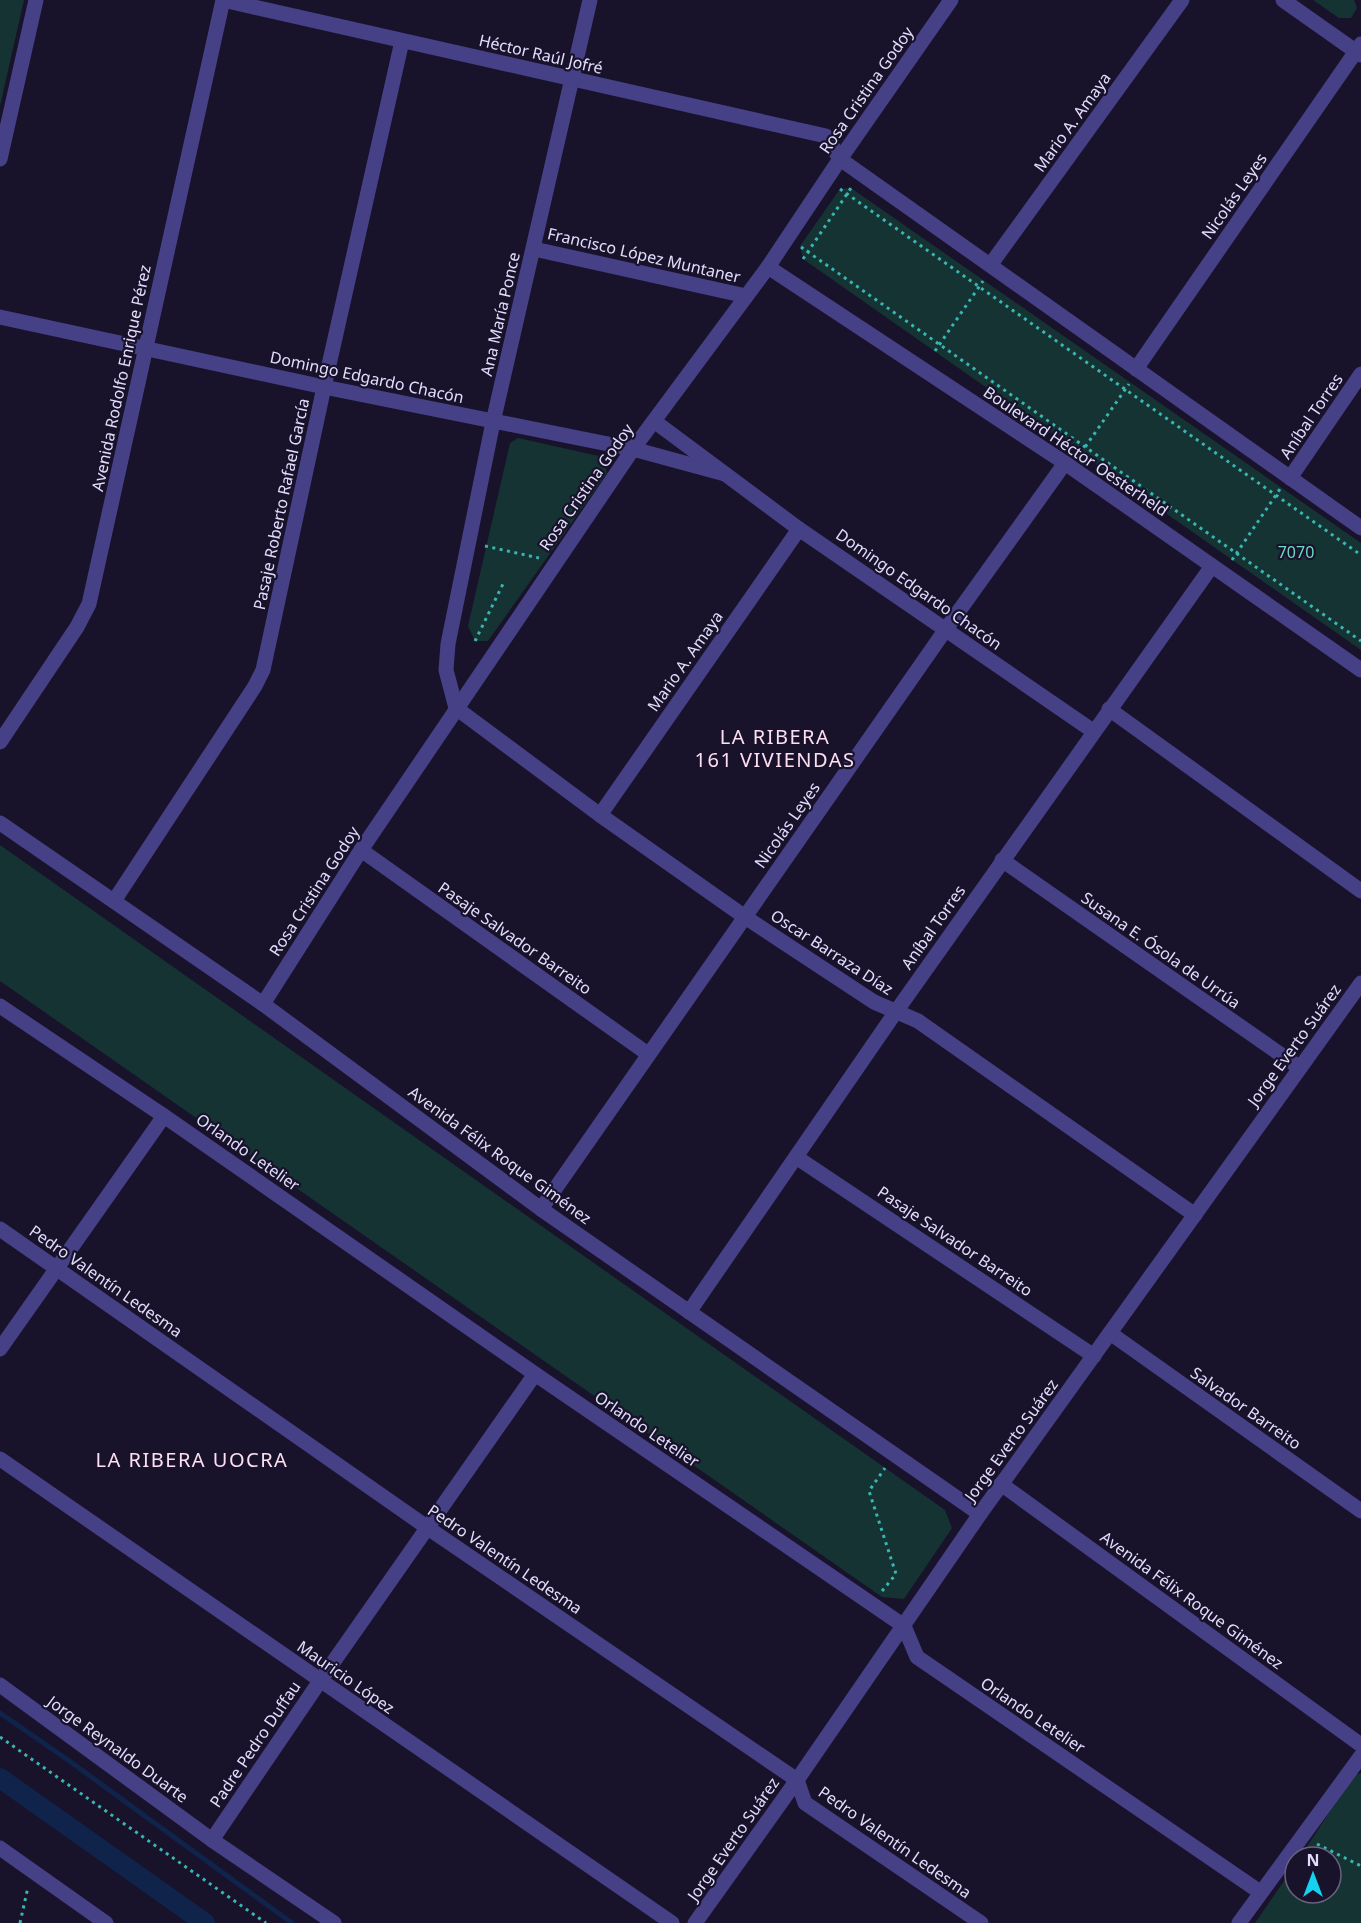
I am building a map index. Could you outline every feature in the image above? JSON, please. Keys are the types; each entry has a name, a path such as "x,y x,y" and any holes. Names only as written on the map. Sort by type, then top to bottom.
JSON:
{"street":[{"path":"0,159 36,0"},
{"name":"Héctor Raúl Jofré","path":"223,0 826,136 840,159"},
{"name":"Avenida Rodolfo Enrique Pérez","path":"0,742 77,627 89,604 223,0"},
{"name":"Ana María Ponce","path":"456,708 446,670 448,644 493,422 590,0"},
{"name":"Rosa Cristina Godoy","path":"262,1004 361,850 633,449 768,267 951,0"},
{"name":"Mario A. Amaya","path":"991,264 1182,0"},
{"path":"1283,0 1359,50"},
{"name":"Pasaje Roberto Rafael García","path":"114,901 255,686 263,670 402,41"},
{"name":"Nicolás Leyes","path":"1133,376 1359,50"},
{"path":"840,159 991,264 1133,376 1286,483 1361,528"},
{"name":"Francisco López Muntaner","path":"534,249 746,296"},
{"name":"Boulevard Héctor Oesterheld","path":"768,267 1065,463 1361,670"},
{"name":"Domingo Edgardo Chacón","path":"0,317 324,387 633,449 725,474"},
{"name":"Aníbal Torres","path":"1286,483 1361,374"},
{"name":"Domingo Edgardo Chacón","path":"654,421 800,529 1093,731"},
{"name":"Nicolás Leyes","path":"541,1209 946,629 1065,463"},
{"name":"Mario A. Amaya","path":"600,814 800,529"},
{"name":"Aníbal Torres","path":"689,1312 1002,860 1212,566"},
{"name":"Oscar Barraza Díaz","path":"456,708 745,917 874,1002 918,1021 1195,1215"},
{"path":"1109,709 1361,891"},
{"name":"Avenida Félix Roque Giménez","path":"0,823 262,1004 541,1209 980,1514"},
{"name":"Pasaje Salvador Barreito","path":"361,850 648,1054"},
{"name":"Susana E. Ósola de Urrúa","path":"1002,860 1299,1068"},
{"name":"Jorge Everto Suárez","path":"695,1923 797,1780 1001,1484 1361,983"},
{"name":"Orlando Letelier","path":"0,1006 164,1116 535,1374 904,1626 917,1657 1260,1892"},
{"path":"0,1348 164,1116"},
{"name":"Pasaje Salvador Barreito","path":"796,1157 1094,1356"},
{"name":"Pedro Valentín Ledesma","path":"0,1229 428,1528 797,1780 806,1803 981,1923"},
{"name":"Salvador Barreito","path":"1110,1333 1361,1511"},
{"name":"Padre Pedro Duffau","path":"212,1840 320,1681 535,1374"},
{"name":"Mauricio López","path":"0,1459 672,1923"},
{"name":"Avenida Félix Roque Giménez","path":"1001,1484 1361,1745"},
{"name":"Jorge Reynaldo Duarte","path":"0,1685 212,1840 334,1923"},
{"path":"1239,1923 1361,1756"},
{"path":"0,1848 106,1923"}],"path":[{"path":"803,259 851,188"},
{"path":"840,189 1361,555"},
{"path":"800,246 1361,641"},
{"path":"934,351 984,280"},
{"path":"1081,453 1133,376"},
{"path":"1232,560 1275,495 1286,483"},
{"path":"485,546 545,559"},
{"path":"475,641 503,584"},
{"path":"879,1595 896,1574 869,1491 885,1468"},
{"path":"0,1737 266,1923"},
{"path":"1343,1857 1361,1866"},
{"path":"20,1923 32,1870"}],"green space":[{"path":"0,0 24,0 0,106"},
{"path":"1313,0 1354,0 1357,8 1351,18 1339,18"},
{"name":"7070","path":"851,188 1361,543 1361,650 803,259 800,246 840,189"},
{"path":"518,438 603,457 607,473 488,641 475,641 468,626 510,443"},
{"path":"0,845 945,1510 952,1528 904,1599 882,1597 0,981"},
{"path":"1361,1773 1361,1923 1255,1923 1283,1882 1283,1905 1343,1905 1343,1845 1308,1845 1354,1775"}],"waterway":[{"path":"0,1713 292,1923"},
{"path":"0,1778 205,1923"}],"district":[{"name":"LA RIBERA 161 VIVIENDAS","path":"775,748"},
{"name":"LA RIBERA UOCRA","path":"192,1459"}]}
